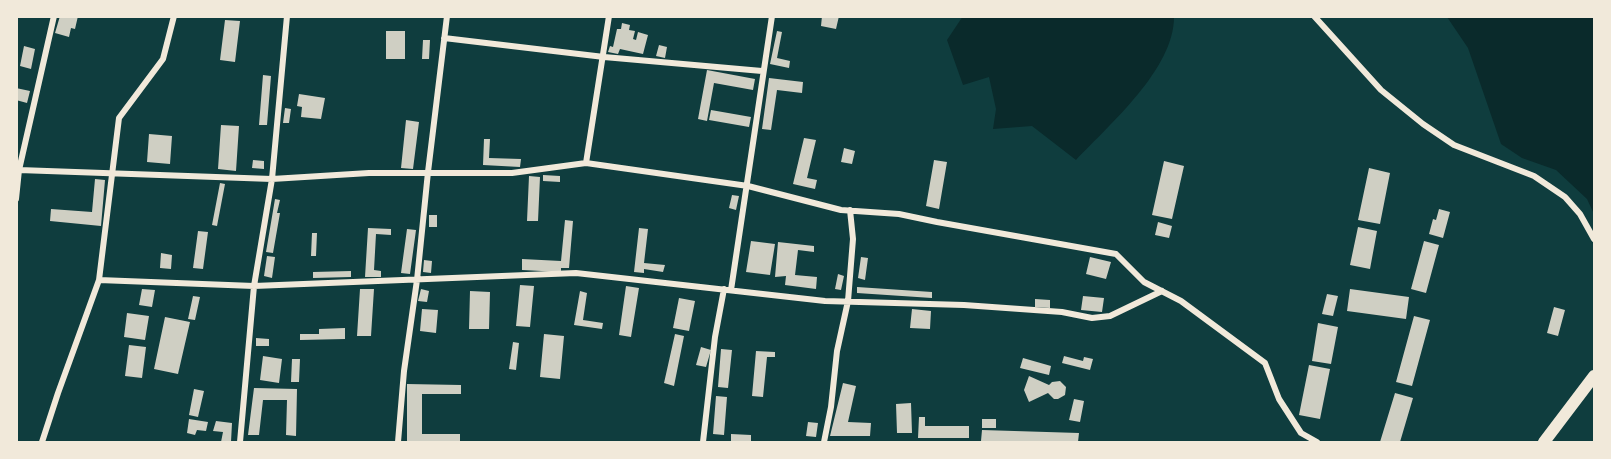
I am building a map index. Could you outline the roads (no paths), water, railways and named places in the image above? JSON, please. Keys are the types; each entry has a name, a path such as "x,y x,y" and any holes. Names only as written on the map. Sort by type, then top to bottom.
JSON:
{"main road":[{"path":"1544,442 1594,376"}],"street":[{"path":"16,199 19,170 54,16"},
{"path":"42,442 99,280 119,117 163,59 174,16"},
{"path":"240,442 254,286 272,179 287,16"},
{"path":"398,442 404,371 417,280 447,16"},
{"path":"586,163 609,16"},
{"path":"703,442 715,337 728,290 748,186 762,71 772,16"},
{"path":"1314,16 1381,90 1398,104 1454,145 1534,176 1565,197 1580,214 1594,239"},
{"path":"444,38 604,57 762,71"},
{"path":"19,170 272,179 428,172 512,172 586,163 748,186 841,210 899,214 1116,254 1144,282 1181,302 1265,363 1279,399 1301,433 1317,442"},
{"path":"824,442 837,351 848,301 853,247 850,210"},
{"path":"99,280 254,286 576,273 825,301 964,305 1062,312 1092,318 1110,316 1162,291"}],"water":[{"path":"963,16 1174,17 1171,37 1152,76 1122,113 1076,160 1032,126 993,129 996,109 989,77 963,85 947,40"},
{"path":"1447,17 1594,17 1594,214 1587,199 1556,170 1522,158 1501,144 1468,48"}]}
